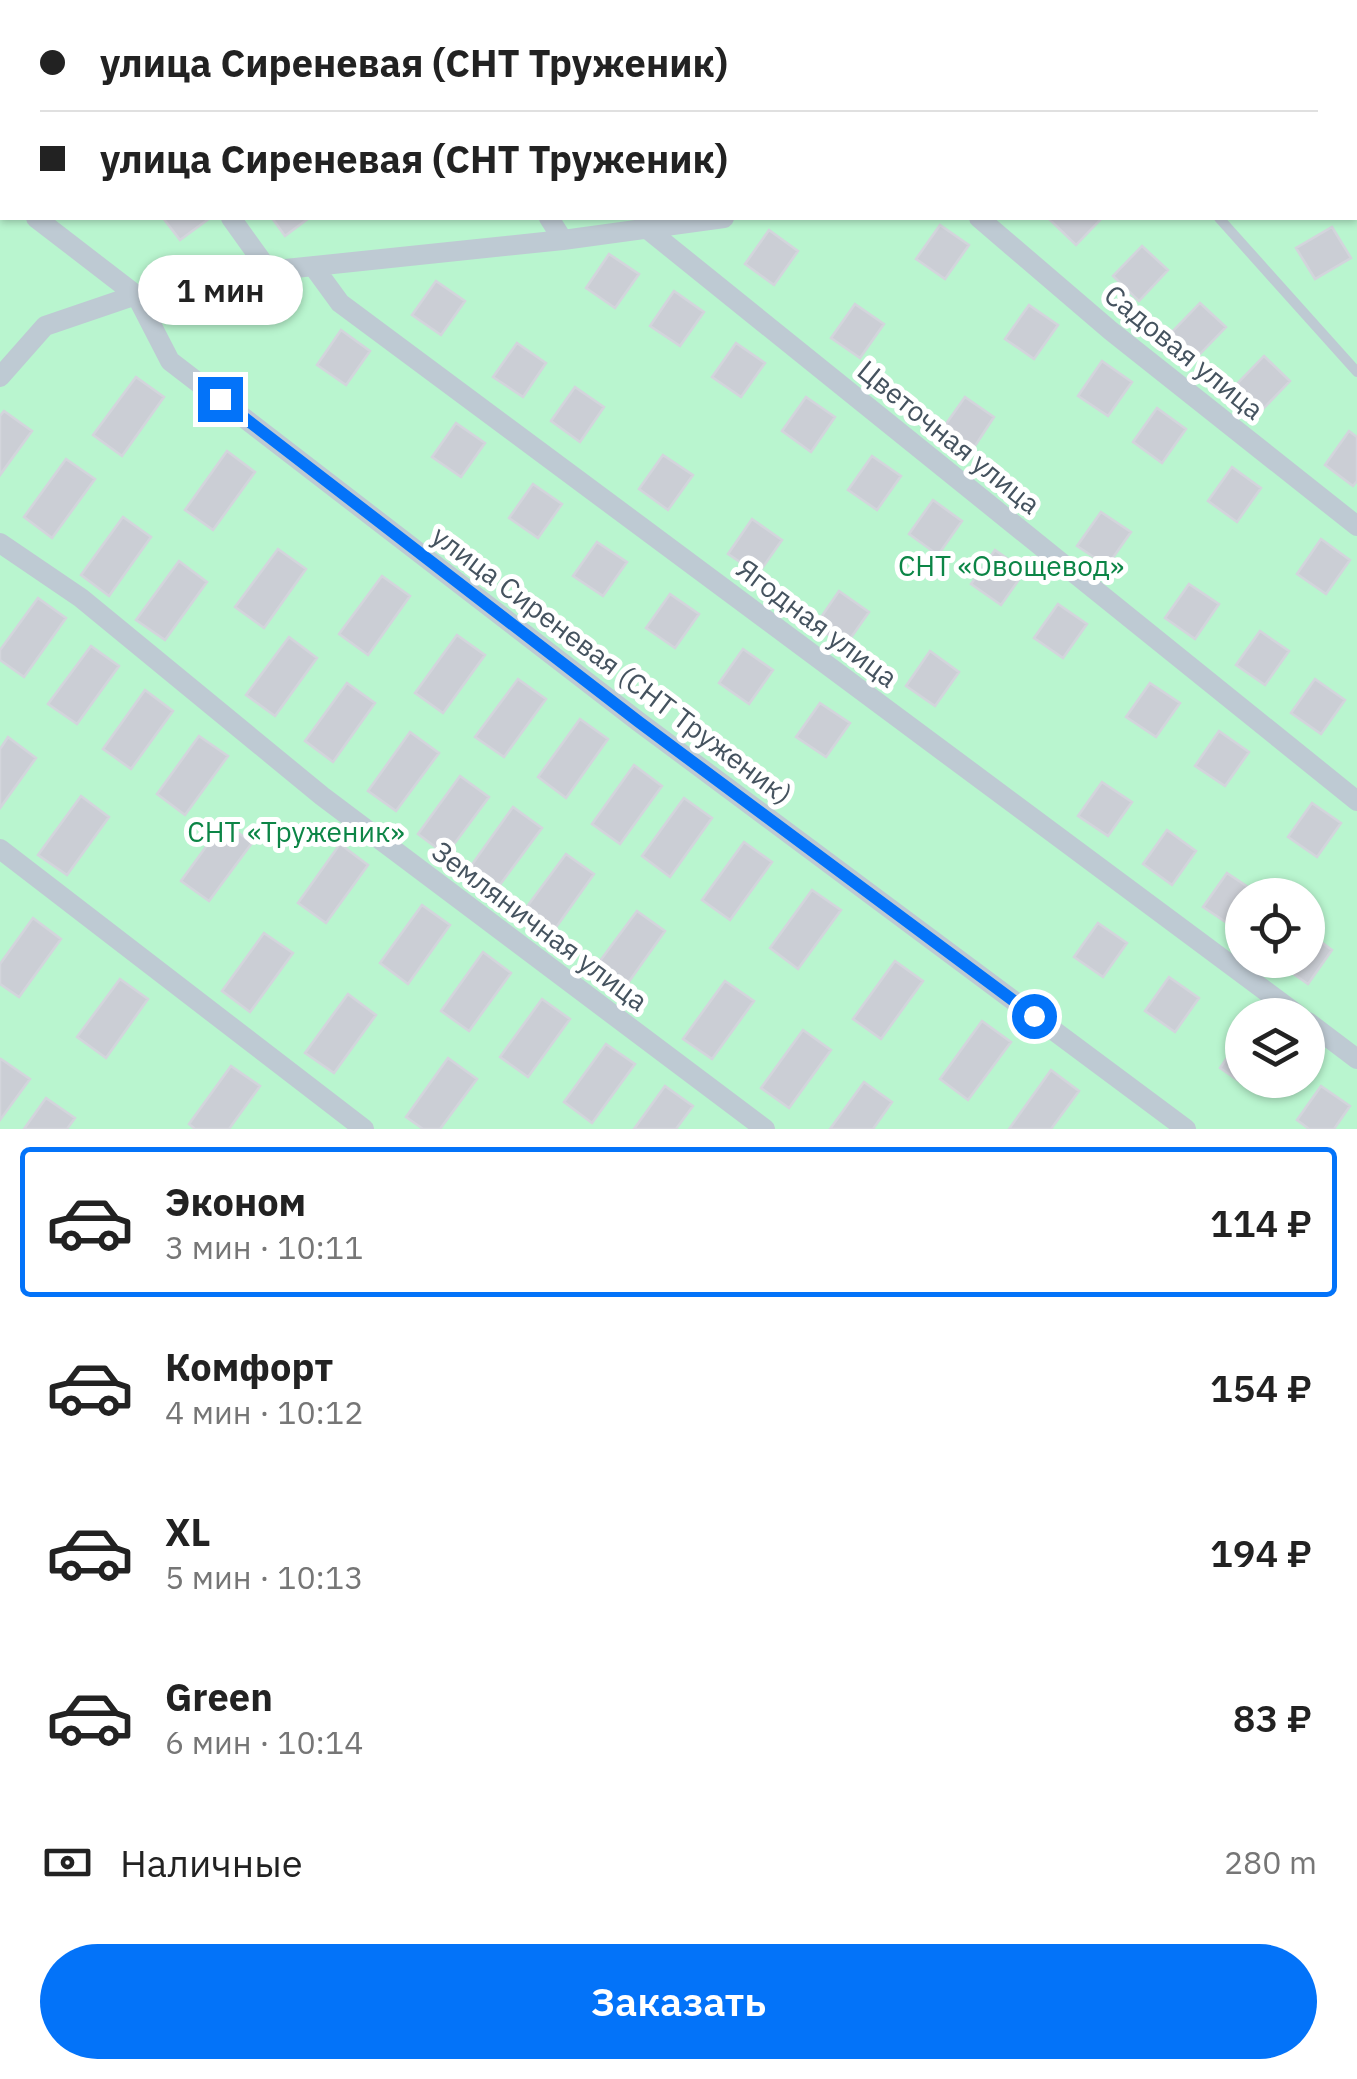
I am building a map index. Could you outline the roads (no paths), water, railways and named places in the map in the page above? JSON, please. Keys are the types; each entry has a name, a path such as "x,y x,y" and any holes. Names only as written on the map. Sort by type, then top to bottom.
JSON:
{"street":[{"name":"улица Сиреневая (СНТ Труженик)","path":"39,220 136,295 170,361 639,722 1186,1129"},
{"path":"232,220 269,271"},
{"path":"549,220 562,240"},
{"path":"0,378 44,326 136,295 269,271 708,220"},
{"name":"Садовая улица","path":"981,220 1111,330 1357,526"},
{"name":"Цветочная улица","path":"646,228 1357,800"},
{"name":"Ягодная улица","path":"313,266 340,303 1275,998"},
{"name":"Земляничная улица","path":"0,544 81,598 322,796 766,1129"},
{"path":"0,849 364,1129"},
{"path":"1325,1035 1357,1059"}],"lane":[{"path":"1221,220 1357,372"}],"park label":[{"name":"СНТ «Овощевод»","path":"1011,566"},
{"name":"СНТ «Труженик»","path":"296,832"}]}
